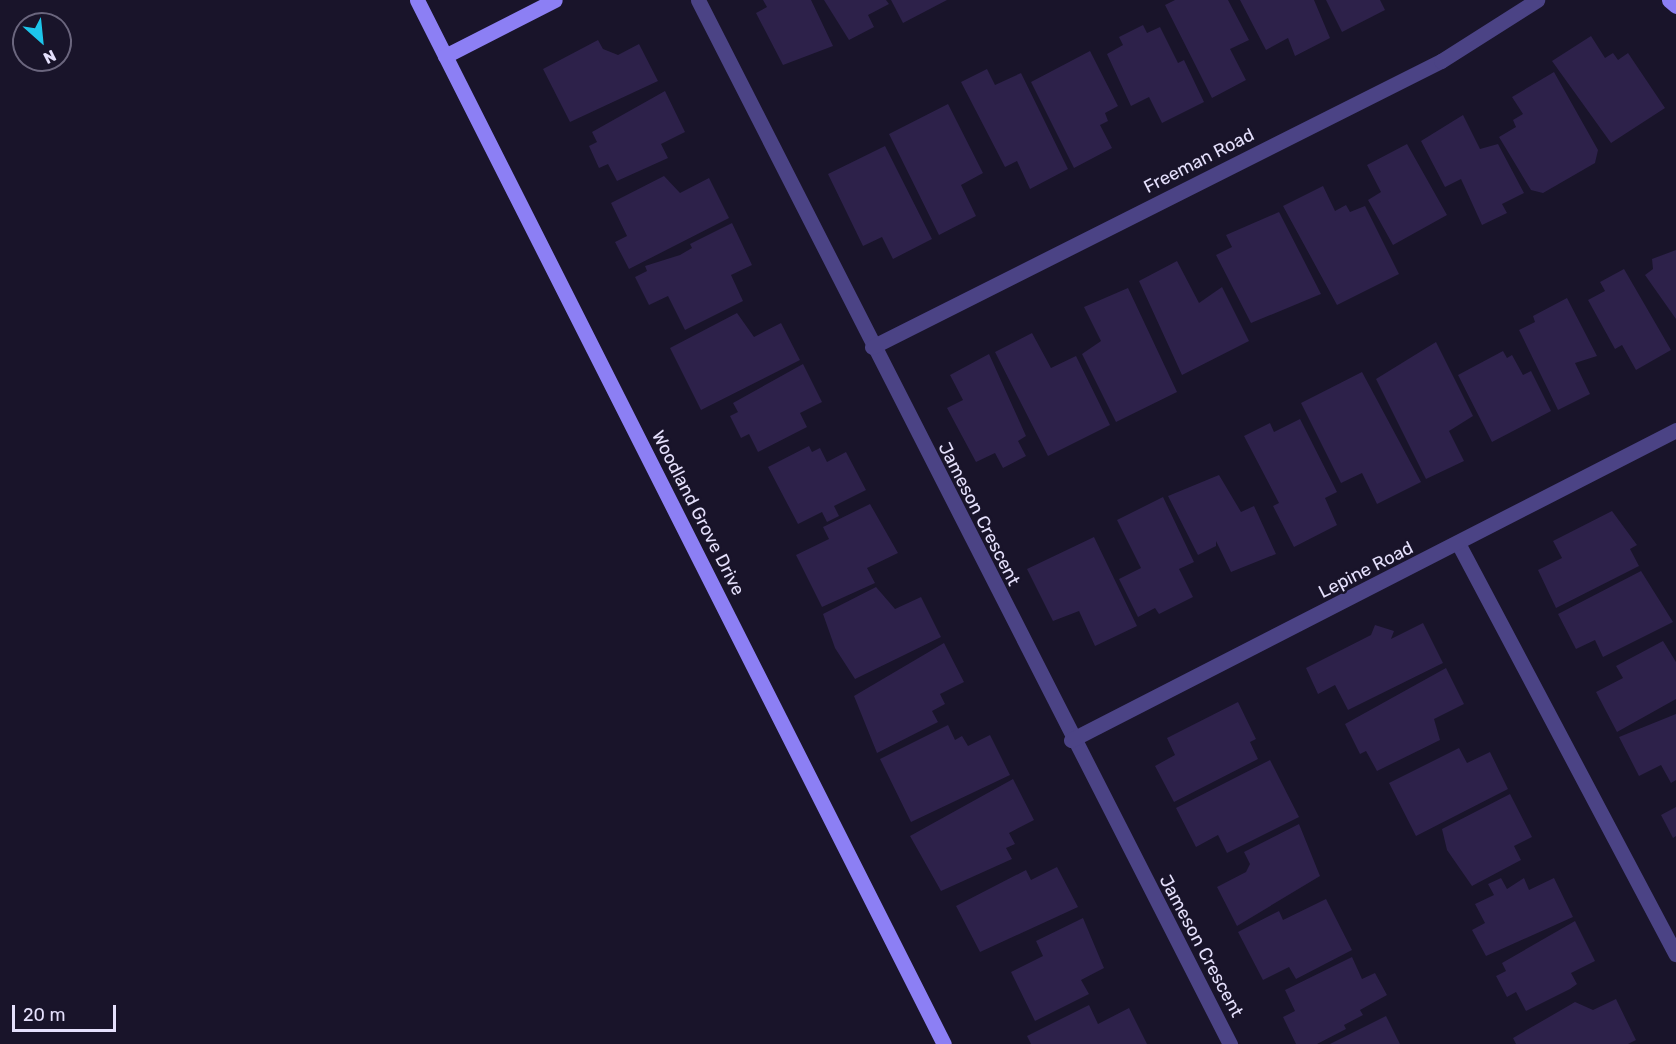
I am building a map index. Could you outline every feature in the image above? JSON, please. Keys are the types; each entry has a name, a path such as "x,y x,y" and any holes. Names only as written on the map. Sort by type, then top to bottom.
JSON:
{"street":[{"name":"Woodland Grove Drive","path":"417,0 944,1044"},
{"path":"445,56 555,0"},
{"name":"Jameson Crescent","path":"698,0 1071,740 1230,1044"},
{"name":"Freeman Road","path":"872,347 1441,61 1537,0"},
{"path":"1669,0 1676,6"},
{"name":"Lepine Road","path":"1071,740 1459,545 1676,430"},
{"path":"1459,545 1676,954"}],"building":[{"path":"763,0 811,0 833,46 783,65 756,13 767,7"},
{"path":"824,0 886,0 889,4 868,15 874,27 849,40"},
{"path":"891,0 947,0 903,23"},
{"path":"1175,0 1228,0 1249,40 1230,49 1246,80 1212,98 1165,5"},
{"path":"1240,0 1314,0 1330,38 1295,56 1288,38 1266,50"},
{"path":"1326,0 1380,0 1385,10 1342,32"},
{"path":"1143,25 1147,33 1160,27 1178,63 1184,60 1204,102 1162,123 1149,97 1131,106 1107,54 1123,45 1119,37"},
{"path":"1591,36 1605,58 1613,53 1618,60 1628,53 1665,108 1611,143 1552,61"},
{"path":"598,40 603,49 618,55 639,44 658,81 570,122 543,69"},
{"path":"1090,51 1118,106 1105,113 1108,121 1100,125 1112,148 1074,168 1031,82"},
{"path":"987,69 995,85 1021,73 1068,169 1030,189 1017,161 1005,167 961,82"},
{"path":"1554,72 1598,150 1595,163 1543,193 1531,190 1499,137 1516,127 1513,120 1523,114 1512,97"},
{"path":"665,91 685,132 661,144 668,158 617,181 608,164 599,168 589,146 597,142 592,132"},
{"path":"948,104 983,173 961,185 976,216 939,235 889,134"},
{"path":"1463,115 1480,149 1498,144 1524,193 1502,204 1507,213 1482,225 1461,179 1445,187 1421,141"},
{"path":"1407,144 1447,215 1393,245 1368,200 1381,192 1367,165"},
{"path":"885,146 932,239 893,259 882,237 863,246 828,174"},
{"path":"664,176 680,193 709,178 729,218 629,269 615,242 627,236 611,203"},
{"path":"1323,186 1335,211 1346,205 1350,212 1365,206 1399,274 1337,305 1283,206"},
{"path":"1279,212 1321,294 1251,323 1216,255 1232,247 1226,235"},
{"path":"732,223 752,265 731,275 743,301 685,330 668,296 649,305 635,277 647,271 645,266 680,255 692,248 690,244"},
{"path":"1676,250 1676,319 1645,275 1653,269 1652,259"},
{"path":"1177,261 1199,303 1222,287 1249,341 1182,375 1139,281"},
{"path":"1624,269 1671,350 1636,370 1622,345 1615,349 1588,300 1605,291 1600,282"},
{"path":"1128,288 1177,392 1116,422 1082,354 1101,341 1084,307"},
{"path":"1567,298 1597,356 1575,363 1590,394 1558,410 1519,330 1535,322 1533,316"},
{"path":"737,313 754,337 781,323 800,360 701,410 670,348"},
{"path":"1032,333 1051,368 1076,356 1110,425 1048,456 995,352"},
{"path":"1436,342 1473,416 1449,431 1464,461 1426,479 1376,379"},
{"path":"1503,351 1507,358 1512,355 1523,375 1531,371 1551,411 1492,442 1458,375"},
{"path":"989,354 1026,436 1018,441 1026,456 1003,468 995,453 976,462 947,408 963,400 950,375"},
{"path":"803,364 822,402 800,413 807,427 758,452 749,434 741,438 730,416 738,412 733,403"},
{"path":"1362,372 1421,482 1377,504 1362,473 1341,483 1301,403"},
{"path":"1300,419 1337,492 1325,498 1337,525 1294,547 1273,506 1279,503 1244,436 1270,423 1274,432"},
{"path":"809,446 812,452 820,448 827,462 846,452 866,490 834,506 839,516 827,522 822,512 798,524 768,467"},
{"path":"1219,475 1241,512 1254,506 1276,554 1231,572 1216,541 1216,546 1198,555 1168,496"},
{"path":"1163,497 1194,562 1179,569 1193,597 1159,614 1155,608 1138,617 1119,579 1141,568 1117,520"},
{"path":"870,504 898,553 867,568 875,583 822,607 796,555 829,539 823,527"},
{"path":"1612,511 1637,545 1630,549 1639,566 1556,608 1538,570 1562,558 1553,541"},
{"path":"1094,537 1137,626 1095,646 1079,611 1053,621 1027,569"},
{"path":"1641,571 1673,622 1603,657 1595,640 1576,649 1558,614"},
{"path":"876,587 895,609 921,597 941,637 855,679 835,648 823,614"},
{"path":"1423,623 1443,663 1348,710 1335,685 1318,694 1306,668 1371,635 1375,625 1394,631 1391,639"},
{"path":"1663,641 1676,662 1676,699 1617,732 1596,692 1623,678 1616,666"},
{"path":"944,643 964,682 940,694 945,704 932,711 938,722 877,753 854,696"},
{"path":"1446,668 1464,704 1434,719 1440,740 1377,771 1366,751 1360,754 1345,724"},
{"path":"1238,702 1256,739 1250,742 1258,759 1174,802 1155,766 1175,755 1167,738"},
{"path":"1676,714 1676,780 1671,783 1661,765 1639,776 1619,737"},
{"path":"948,725 955,740 962,736 968,746 990,735 1010,775 911,822 880,759"},
{"path":"1459,748 1467,763 1490,752 1508,789 1416,836 1389,783"},
{"path":"1270,760 1299,817 1227,853 1218,835 1196,847 1176,808"},
{"path":"1013,779 1034,820 1009,833 1015,844 1006,848 1012,859 941,891 910,836"},
{"path":"1510,794 1532,837 1514,846 1521,860 1472,886 1447,850 1442,829"},
{"path":"1676,807 1676,836 1673,838 1661,815"},
{"path":"1299,824 1320,876 1237,926 1217,887 1246,872 1250,864 1244,852"},
{"path":"1057,867 1078,907 980,952 956,906 1026,870 1031,880"},
{"path":"1501,878 1507,889 1524,878 1529,890 1554,878 1573,917 1486,956 1472,930 1485,923 1475,904 1494,895 1488,884"},
{"path":"1326,899 1352,950 1296,979 1289,967 1263,980 1238,932 1279,911 1283,920"},
{"path":"1083,918 1104,968 1081,980 1089,994 1035,1021 1011,972 1043,956 1036,941"},
{"path":"1575,921 1595,961 1571,973 1577,984 1526,1011 1516,992 1507,997 1496,976 1506,971 1502,963"},
{"path":"1352,957 1362,979 1375,973 1387,995 1360,1010 1363,1015 1344,1025 1346,1029 1317,1044 1296,1044 1283,1017 1295,1011 1285,990"},
{"path":"1616,999 1636,1040 1628,1044 1516,1044 1513,1038 1575,1002 1593,1010"},
{"path":"1089,1005 1098,1024 1129,1008 1147,1044 1031,1044 1027,1036"},
{"path":"1386,1016 1400,1044 1330,1044"}]}
